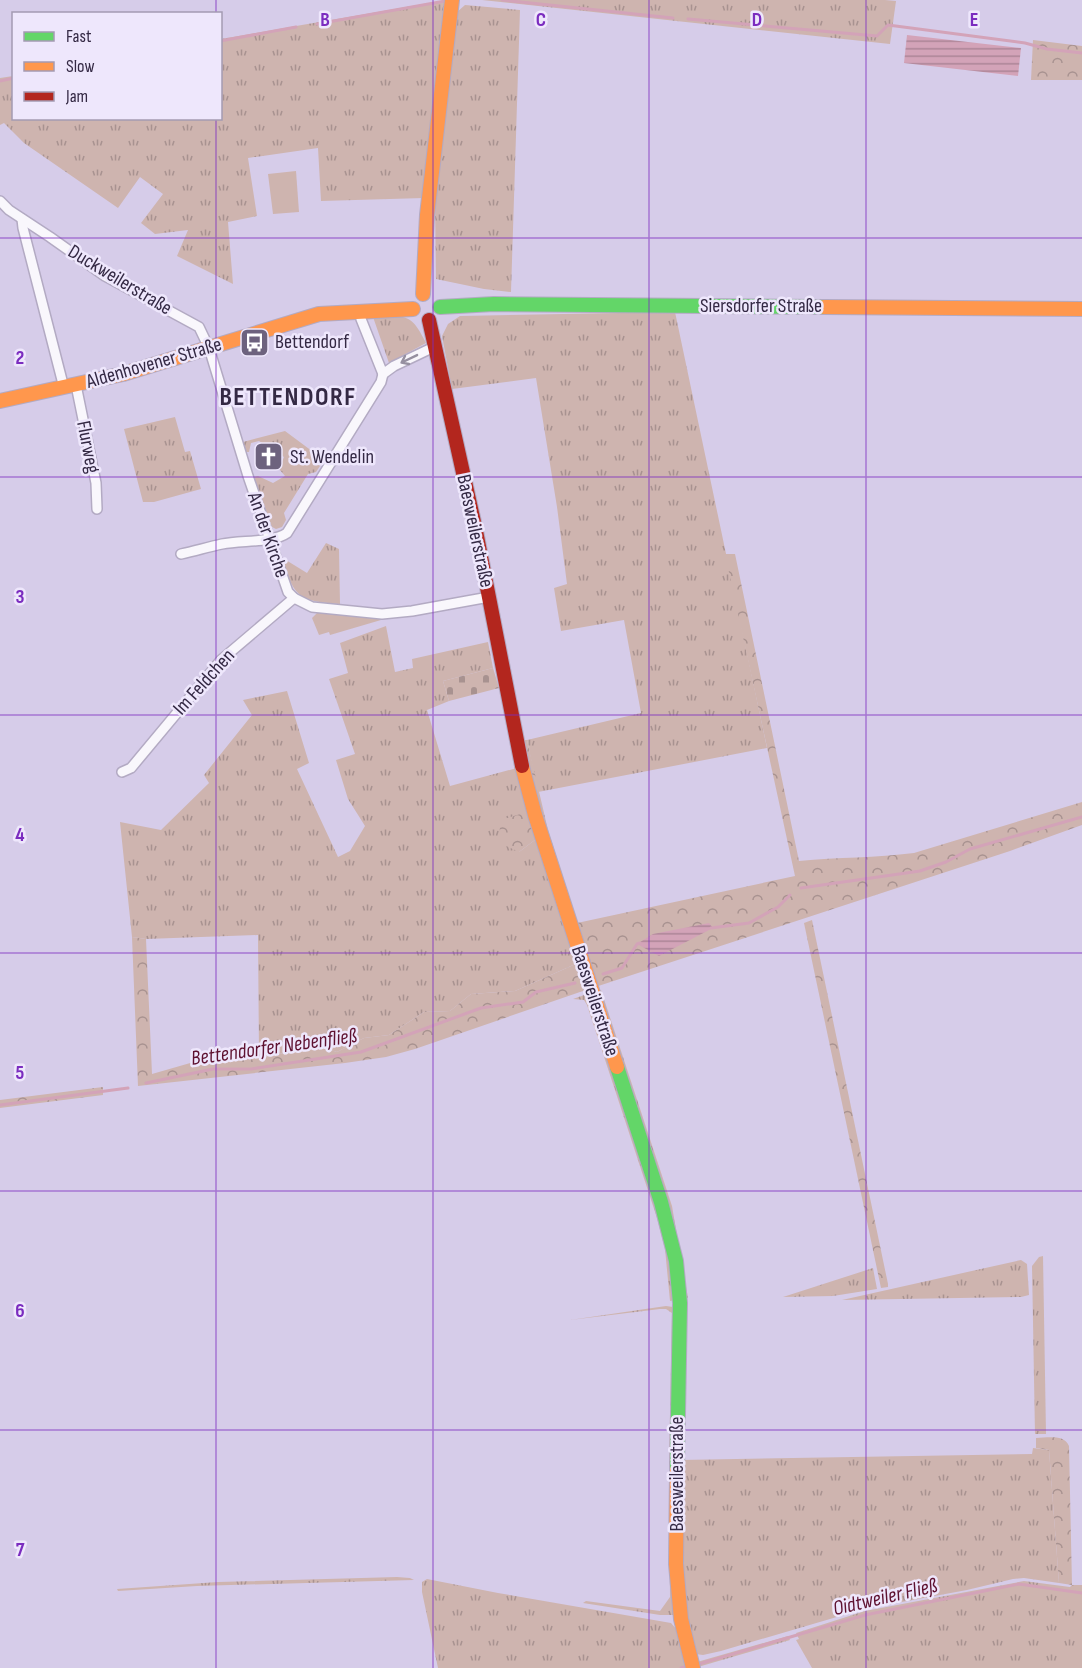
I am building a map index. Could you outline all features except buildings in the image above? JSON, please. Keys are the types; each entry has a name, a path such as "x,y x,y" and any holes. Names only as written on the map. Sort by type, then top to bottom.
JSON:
{"street":[{"path":"423,294 427,215 452,0"},
{"name":"Duckweilerstraße","path":"0,201 9,210 105,276 199,327 210,348"},
{"path":"22,219 22,228 70,386"},
{"path":"423,294 435,296 440,307 438,314 429,320 418,318 413,309 415,299 423,294"},
{"name":"Siersdorfer Straße","path":"440,307 506,304 1082,309"},
{"name":"Aldenhovener Straße","path":"0,400 123,374 319,314 360,310 413,309"},
{"path":"181,554 222,544 269,540 287,533 381,382 383,374 361,319 360,310"},
{"name":"Baesweilerstraße","path":"429,320 489,597 519,754 535,815 661,1202 676,1262 680,1303 676,1564 681,1619 692,1665"},
{"path":"383,374 394,366 436,346"},
{"name":"An der Kirche","path":"210,348 269,540 288,592 294,598 312,607 382,614 489,597"},
{"name":"Flurweg","path":"70,386 96,483 97,509"},
{"name":"Im Feldchen","path":"122,772 131,768 220,660 294,598"}],"green space":[{"path":"447,0 424,198 321,201 318,148 248,158 257,216 228,222 233,284 177,256 188,230 155,234 141,223 163,194 140,177 118,208 24,143 4,123 0,125 0,78 12,76 12,120 222,120 222,39"},
{"path":"482,0 885,0 896,1 890,44"},
{"path":"465,5 520,10 511,292 436,279 435,201 457,12"},
{"path":"1033,40 1082,46 1082,80 1031,80"},
{"path":"296,171 299,212 273,214 268,174"},
{"path":"675,312 767,748 538,792 527,740 641,713 624,620 561,631 554,588 567,584 536,378 452,389 442,336 448,324 460,316"},
{"path":"373,317 406,318 416,325 426,343 389,363"},
{"path":"175,417 185,452 190,451 201,489 154,502 143,502 124,429"},
{"path":"285,431 324,460 316,472 308,474 284,513 286,520 282,527 276,529 272,527 253,477 258,476 273,483 285,476 279,469 284,457 259,441 251,443 249,452 246,452 243,442"},
{"path":"326,543 339,549 340,604 315,601 300,594 294,589 281,557 307,573"},
{"path":"725,554 735,554 799,861 914,853 1082,802 1082,825 415,1049 386,1057 345,1063 138,1086 132,937 146,939 152,1074 218,1055 265,1057 318,1046 337,1052 364,1038 389,1035 424,1012 450,1011 471,994 515,991 589,958 577,923 795,876"},
{"path":"318,612 377,617 381,620 330,635 329,632 319,635 312,618"},
{"path":"386,626 395,672 413,668 412,659 488,642 493,668 443,681 449,701 427,710 450,786 528,765 537,809 519,852 548,830 589,958 515,991 471,994 450,1011 424,1012 389,1035 364,1038 337,1052 317,1046 265,1057 259,1056 258,935 146,939 132,937 120,822 161,830 209,783 204,775 252,715 243,700 287,691 309,763 297,769 338,857 350,851 365,826 348,799 336,760 355,754 329,679 348,673 340,643"},
{"path":"493,668 499,688 449,701 443,681"},
{"path":"523,740 527,740 548,830 519,852 498,842 501,820 537,809"},
{"path":"812,920 888,1287 881,1288 804,923"},
{"path":"601,990 672,1206 688,1298 599,992"},
{"path":"588,995 669,1248 675,1300 670,1301 665,1249 657,1218 587,1005 584,1000 573,999"},
{"path":"103,1087 103,1095 0,1108 0,1100"},
{"path":"1043,1256 1046,1434 1035,1434 1032,1266 1039,1257"},
{"path":"1021,1260 1027,1264 1029,1295 1021,1297 842,1300"},
{"path":"873,1268 877,1289 833,1296 783,1297"},
{"path":"666,1306 673,1307 675,1310 677,1615 660,1615 583,1603 586,1601 660,1611 670,1597 669,1465 672,1313 666,1309 660,1309 570,1320"},
{"path":"1036,1438 1059,1438 1067,1442 1069,1446 1072,1585 1059,1583 1049,1450 1036,1448"},
{"path":"1033,1448 1049,1450 1059,1583 1024,1578 1013,1579 864,1609 721,1651 703,1655 695,1654 684,1601 680,1460 1032,1454"},
{"path":"397,1577 414,1580 197,1586 118,1591 117,1589 218,1582"},
{"path":"427,1579 671,1623 677,1630 686,1668 438,1668 422,1592 422,1582"},
{"path":"1024,1581 1070,1587 1082,1585 1082,1668 812,1668 796,1640 799,1639 796,1633 865,1611"},
{"path":"788,1636 790,1640 698,1667 697,1662"}],"shaded area":[{"path":"907,35 1021,48 1018,76 904,63"},
{"path":"709,923 713,928 659,956 637,944 653,934"}],"waterway":[{"path":"502,0 673,18"},
{"path":"317,24 445,1"},
{"path":"688,19 877,36 888,25 1082,53"},
{"path":"222,41 296,27"},
{"path":"0,81 12,78"},
{"name":"Bettendorfer Nebenfließ","path":"801,888 920,871 946,862 970,849 1082,817"},
{"name":"Bettendorfer Nebenfließ","path":"711,928 749,923 778,907 790,895"},
{"name":"Bettendorfer Nebenfließ","path":"603,974 622,968 637,944 640,943"},
{"name":"Bettendorfer Nebenfließ","path":"146,1083 213,1069 251,1069 361,1052 481,1008 523,1002 536,992 575,983"},
{"name":"Bettendorfer Nebenfließ","path":"0,1105 128,1088"},
{"name":"Oidtweiler Fließ","path":"699,1664 865,1615 1019,1584 1082,1593"}],"traffic: fast":[{"path":"440,307 494,304 824,307"},
{"path":"617,1067 661,1202 676,1261 680,1303 677,1470"}],"traffic: slow":[{"path":"423,294 427,215 452,0"},
{"path":"824,307 1082,309"},
{"path":"0,401 123,374 319,314 413,309"},
{"path":"522,766 535,815 617,1067"},
{"path":"677,1470 676,1564 681,1619 693,1668"}],"traffic: jam":[{"path":"429,320 476,531 522,766"}],"place":[{"name":"Bettendorf","path":"254,342"},
{"name":"St. Wendelin","path":"269,457"}],"district":[{"name":"BETTENDORF","path":"288,397"}]}
